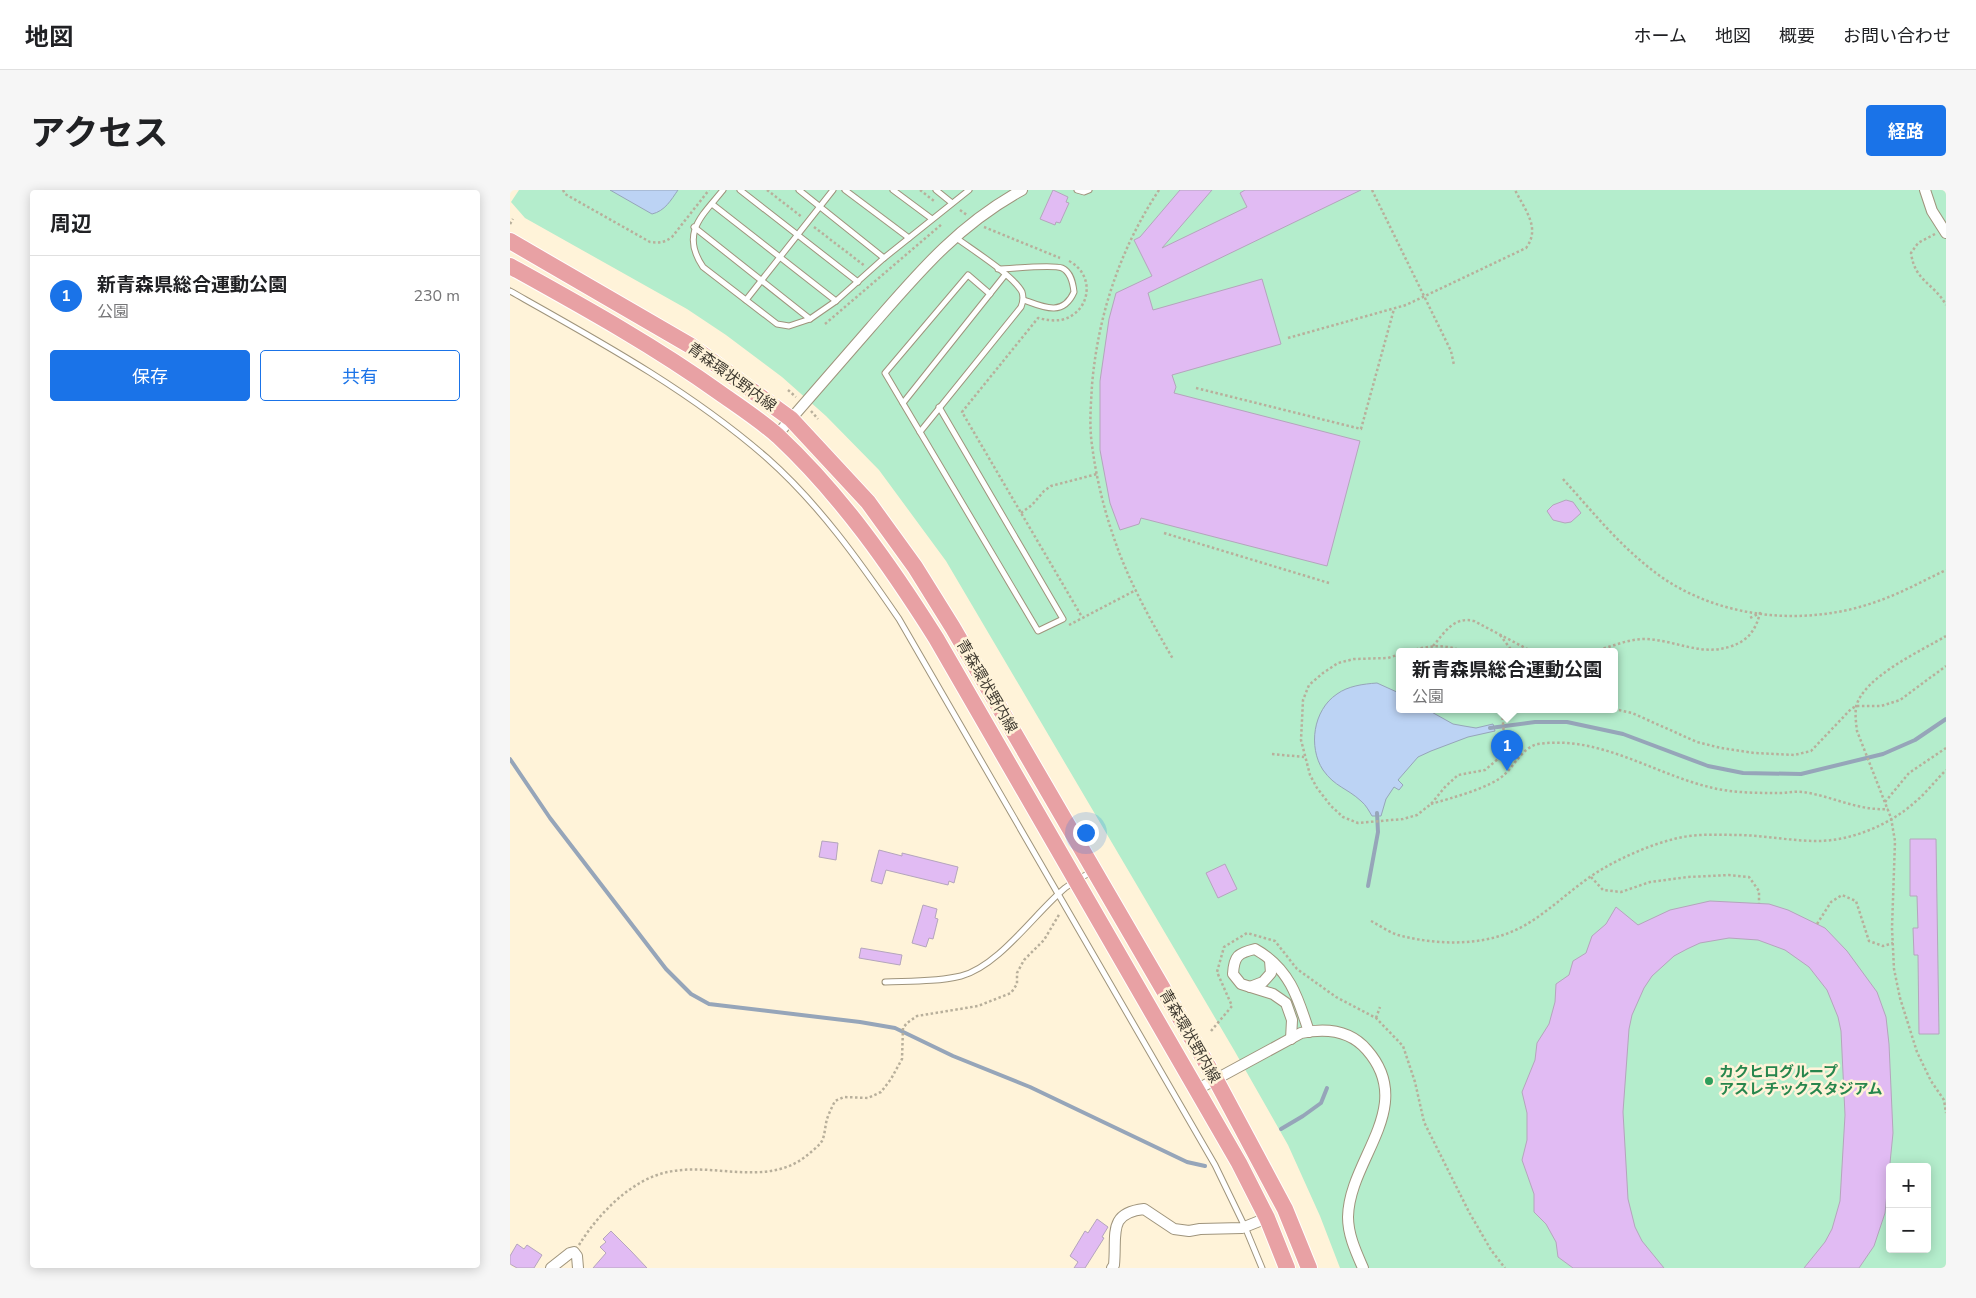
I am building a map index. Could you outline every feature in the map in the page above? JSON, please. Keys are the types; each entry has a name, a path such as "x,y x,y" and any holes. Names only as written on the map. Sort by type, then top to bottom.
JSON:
{"main road":[{"name":"青森環状野内線","path":"510,241 691,346 791,419 868,502 915,567 953,628 1216,1080 1285,1209 1309,1268"},
{"name":"青森環状野内線","path":"510,266 675,361 776,435 813,471 856,520 898,578 936,638 1239,1163 1267,1218 1286,1268"},
{"path":"1026,793 1042,783"}],"street":[{"path":"776,435 935,254 974,221 1000,202 1022,190"},
{"path":"1925,190 1932,211 1945,232"},
{"path":"1291,1039 1292,1020 1286,1003 1273,994 1241,984 1233,974 1234,962 1241,952 1254,949 1266,955 1280,969 1290,982 1309,1032"},
{"path":"1250,987 1263,982 1271,973 1270,960"},
{"path":"1196,1090 1301,1033 1335,1031 1362,1043 1372,1055 1380,1071 1385,1086 1386,1101 1383,1117 1351,1198 1348,1218 1350,1236 1363,1268"},
{"path":"1112,1268 1114,1265 1116,1226 1121,1216 1130,1211 1144,1209 1174,1229 1190,1232 1200,1229 1221,1230 1245,1227 1267,1218"},
{"path":"551,1268 558,1261 574,1252 577,1256 578,1268"}],"lane":[{"path":"723,190 694,227 693,248 703,267 777,324 789,326 810,319 836,301 884,258 969,190"},
{"path":"740,190 858,282"},
{"path":"799,190 884,258"},
{"path":"746,300 833,190"},
{"path":"845,190 909,238"},
{"path":"893,190 932,219"},
{"path":"936,190 952,203"},
{"path":"1077,190 1084,192 1089,190"},
{"path":"712,204 836,301"},
{"path":"694,227 810,319"},
{"path":"920,432 1021,307 1024,300 1017,285 954,236"},
{"path":"998,269 1056,267 1067,271 1070,276 1074,292 1067,303 1056,308 1047,308 1024,300"},
{"path":"939,407 1063,619 1038,631 885,373 968,275 990,294"},
{"path":"903,403 1005,275"},
{"path":"510,291 606,344 670,384 768,459 809,500 844,543 899,619 1059,894 1215,1165 1245,1227 1262,1268"},
{"path":"885,982 923,981 962,976 980,967 1009,945 1059,894 1094,870"}],"path":[{"path":"563,190 565,194 650,242 660,243 672,237 709,190"},
{"path":"767,190 881,277"},
{"path":"1159,190 1135,230 1122,259 1102,321 1094,362 1091,403 1092,444 1097,474 1114,540 1136,590 1173,659"},
{"path":"1372,190 1451,351 1454,365"},
{"path":"1288,338 1394,309 1424,297 1526,248 1532,240 1533,230 1530,219 1515,190"},
{"path":"960,210 988,230 1072,262 1080,268 1087,283 1088,290 1080,310 1070,317 1061,320 1038,318 962,412 1082,618"},
{"path":"510,224 513,219"},
{"path":"825,324 943,223"},
{"path":"1945,232 1918,243 1911,253 1913,266 1922,279 1946,305"},
{"path":"1196,388 1361,430 1394,309"},
{"path":"1021,513 1032,506 1050,486 1097,474"},
{"path":"1563,479 1622,544 1648,567 1678,588 1710,602 1742,612 1795,615 1828,614 1880,601 1946,570"},
{"path":"1164,533 1329,583"},
{"path":"1065,627 1136,590"},
{"path":"1750,618 1760,613"},
{"path":"1602,648 1628,640 1646,639 1706,651 1721,650 1740,644 1756,629 1760,613"},
{"path":"1433,646 1450,626 1457,621 1466,619 1474,621 1526,648"},
{"path":"1500,634 1510,648"},
{"path":"1946,636 1870,682 1856,706 1857,730 1891,818 1895,841 1894,969 1906,1022 1931,1082 1945,1101 1946,1113"},
{"path":"1424,648 1433,646 1452,646 1456,648"},
{"path":"1396,655 1388,658 1354,659 1338,663 1309,685 1303,700 1301,740 1310,775 1326,800 1344,817 1358,824 1403,819 1418,815 1458,775 1485,770 1498,759 1505,748 1502,713"},
{"path":"1618,710 1632,713 1697,742 1754,753 1794,755 1811,751 1851,708 1856,706 1881,706 1900,700 1946,666"},
{"path":"1431,804 1454,798 1494,782 1504,776 1528,749 1535,745 1554,743 1588,746 1614,752 1649,767 1709,787 1724,790 1781,793 1801,792 1873,810 1888,810"},
{"path":"1885,802 1909,773 1946,748"},
{"path":"1272,754 1304,757"},
{"path":"1371,921 1400,936 1428,941 1469,942 1488,939 1525,925 1546,912 1604,868 1636,852 1673,839 1698,834 1757,835 1818,841 1870,830 1914,804 1946,770"},
{"path":"1591,878 1603,890 1621,892 1650,882 1688,877 1729,875 1749,877 1759,891 1759,903"},
{"path":"1817,924 1831,902 1842,895 1856,901 1869,941 1883,946 1893,943"},
{"path":"574,1252 589,1228 622,1196 644,1181 658,1175 686,1168 720,1171 777,1171 798,1162 822,1141 827,1119 834,1101 844,1097 868,1098 881,1092 902,1059 902,1034 903,1028 907,1023 917,1016 978,1006 1011,993 1017,984 1017,973 1024,960 1044,940 1065,905"},
{"path":"1211,1031 1232,1006 1217,972 1224,947 1247,933 1275,941 1297,969 1336,997 1376,1018 1403,1046 1415,1082 1424,1122 1469,1212 1491,1250 1505,1268"},
{"path":"1376,1018 1380,1007"}],"green space":[{"path":"519,190 1946,190 1946,1268 1340,1268 1320,1216 1288,1145 946,561 879,470 826,416 782,377 726,335 687,309 525,218 511,202"}],"water":[{"path":"610,190 678,190 664,208 652,214"},
{"path":"1377,683 1396,692 1396,713 1433,713 1453,724 1476,728 1493,724 1495,731 1468,737 1418,757 1398,780 1403,785 1399,790 1394,787 1386,799 1381,816 1372,816 1363,803 1328,776 1318,761 1315,751 1315,729 1323,709 1337,694 1351,687"}],"building":[{"path":"1053,190 1068,197 1066,202 1069,203 1060,223 1056,222 1055,225 1040,219"},
{"path":"1180,190 1212,190 1162,248 1247,207 1240,193 1245,190 1361,190 1148,293 1153,310 1262,279 1281,344 1172,375 1176,387 1174,393 1360,441 1327,566 1141,518 1139,524 1120,530 1110,503 1100,450 1100,381 1109,319 1116,293 1152,276 1134,240 1140,237"},
{"path":"1566,500 1573,502 1581,513 1571,522 1565,523 1553,520 1547,511 1553,505"},
{"path":"1910,839 1936,839 1939,1034 1919,1034 1918,955 1914,955 1913,928 1918,928 1917,896 1910,896"},
{"path":"822,841 838,843 836,860 819,857"},
{"path":"879,850 902,856 902,853 958,867 954,883 949,881 948,885 886,870 882,884 871,881"},
{"path":"1225,864 1237,889 1218,898 1206,873"},
{"path":"1710,901 1769,904 1788,910 1825,928 1847,951 1877,992 1886,1017 1893,1133 1890,1163 1886,1163 1885,1213 1874,1246 1859,1268 1804,1268 1825,1242 1832,1229 1840,1201 1845,1115 1841,1031 1838,1017 1827,990 1809,967 1785,950 1758,940 1729,938 1700,943 1674,956 1652,976 1644,988 1632,1015 1629,1029 1623,1112 1628,1199 1635,1227 1642,1241 1664,1268 1573,1268 1558,1257 1556,1242 1546,1224 1534,1212 1534,1194 1522,1160 1527,1140 1527,1113 1522,1092 1535,1060 1537,1043 1549,1024 1555,1002 1556,984 1569,975 1573,961 1586,953 1592,936 1606,924 1616,907 1638,925 1670,910"},
{"path":"923,905 937,909 935,918 938,919 933,939 929,938 926,947 912,943"},
{"path":"861,948 902,955 900,965 859,958"},
{"path":"1097,1219 1108,1227 1102,1237 1104,1238 1085,1268 1074,1268 1078,1262 1070,1256 1085,1231 1088,1233"},
{"path":"611,1231 647,1268 593,1268 606,1253 600,1247 606,1242 603,1239"},
{"path":"517,1244 524,1249 527,1245 542,1255 534,1268 517,1268 510,1264 510,1256"}],"waterway":[{"path":"1490,728 1535,722 1567,722 1623,734 1708,766 1743,773 1801,774 1883,754 1915,740 1946,719"},
{"path":"510,759 550,818 666,969 691,994 709,1004 895,1028 953,1056 1030,1087 1187,1162 1205,1166"},
{"path":"1368,886 1378,832 1377,813"},
{"path":"1281,1129 1321,1103 1327,1088"}],"place":[{"name":"新青森県総合運動公園","path":"1507,771"},
{"name":"カクヒログループ アスレチックスタジアム","path":"1709,1081"}]}
